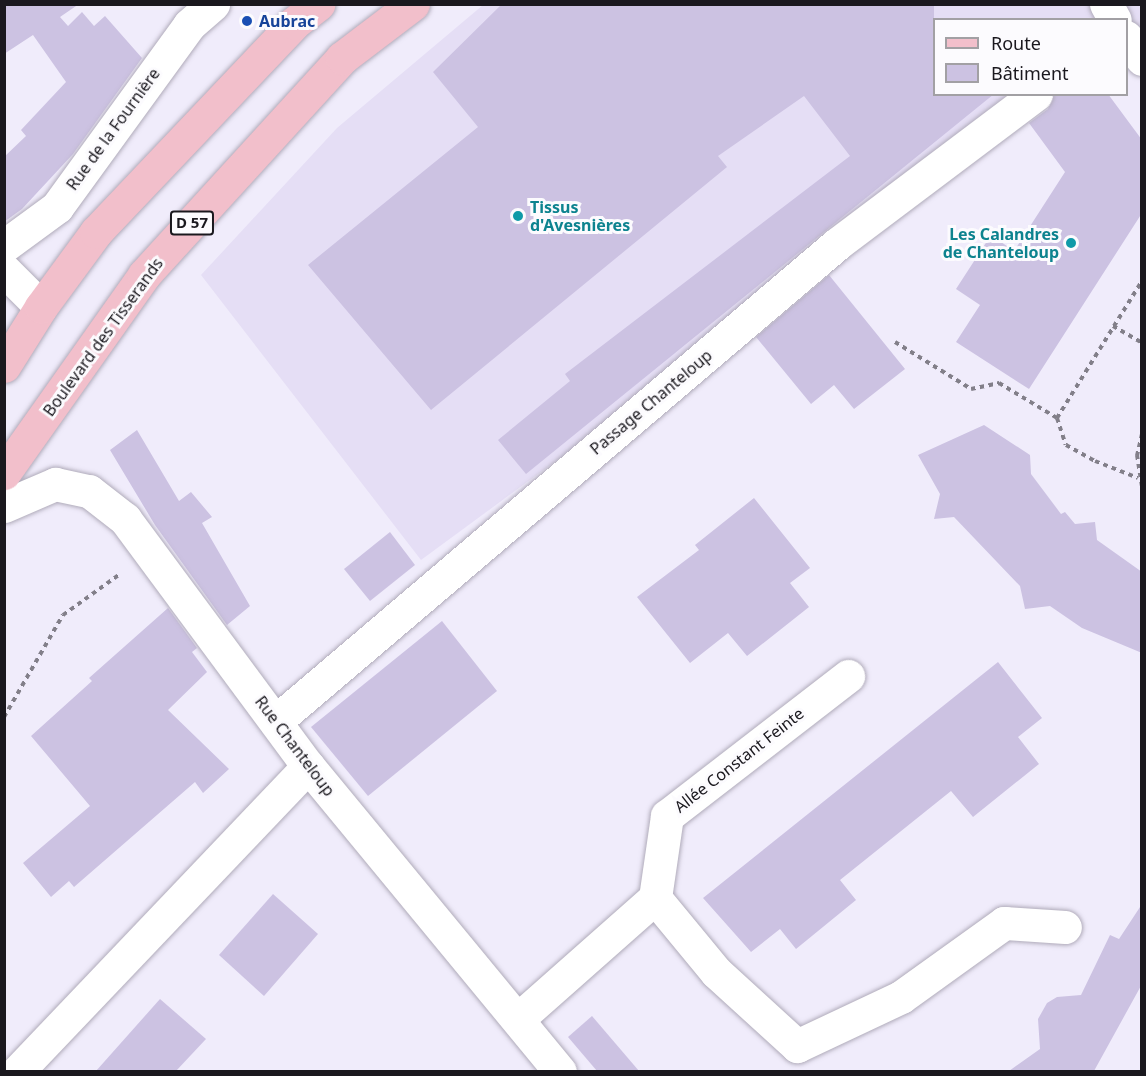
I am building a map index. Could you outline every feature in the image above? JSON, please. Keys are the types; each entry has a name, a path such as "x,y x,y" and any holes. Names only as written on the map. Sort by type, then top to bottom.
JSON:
{"main road":[{"path":"4,366 41,307 96,232 294,23 318,4"},
{"name":"Boulevard des Tisserands","path":"4,473 144,275 342,58 413,4"}],"street":[{"name":"Rue de la Fournière","path":"4,246 57,207 189,25 213,4"},
{"path":"1106,4 1114,18"},
{"path":"1128,40 1142,59"},
{"name":"Passage Chanteloup","path":"276,721 837,244 1033,96"},
{"path":"4,270 41,307"},
{"name":"Rue Chanteloup","path":"4,506 55,484 89,491 125,519 308,766 560,1071"},
{"name":"Allée Constant Feinte","path":"655,898 667,816 848,676"},
{"path":"17,1071 308,766"},
{"path":"518,1019 655,898 716,972 797,1046 901,997 1004,923 1065,927"}],"path":[{"path":"1057,418 1142,281"},
{"path":"1113,326 1142,343"},
{"path":"895,342 971,389 999,382 1057,418 1066,445 1095,461 1138,478"},
{"path":"1142,434 1137,455 1138,478 1142,486"},
{"path":"4,717 63,615 150,553"}],"shaded area":[{"path":"483,5 1141,5 1141,30 1128,40 1128,18 933,18 933,96 1053,96 421,560 201,275 337,128"}],"building":[{"path":"4,4 79,4 60,17 68,26 82,12 94,26 105,16 142,58 73,154 22,209 4,222 4,157 26,136 21,130 66,82 33,35 4,54"},
{"path":"502,4 934,4 933,96 992,96 526,474 498,440 570,381 565,374 850,156 804,96 718,156 727,167 431,410 308,265 478,127 433,72"},
{"name":"Les Calandres de Chanteloup","path":"1053,96 1109,96 1142,140 1142,213 1029,389 956,342 980,305 956,289 991,235 1014,251 1065,172 1029,123 1048,109"},
{"path":"829,275 905,369 854,409 834,385 811,404 756,337"},
{"path":"984,425 1030,455 1031,474 1061,514 1065,512 1075,524 1095,522 1097,540 1142,572 1142,653 1082,628 1050,606 1025,609 1020,586 954,517 934,519 940,494 918,455"},
{"path":"137,430 179,501 191,492 212,517 202,523 250,606 227,625 155,525 110,450"},
{"path":"754,498 810,568 790,583 809,607 747,656 728,633 690,663 637,597 699,550 695,545"},
{"path":"390,532 415,565 370,601 344,569"},
{"path":"168,608 197,648 192,652 207,672 168,710 229,769 203,793 195,782 74,887 69,881 51,897 23,863 90,806 31,736 92,681 89,678"},
{"path":"442,621 497,691 368,796 311,727"},
{"path":"998,662 1042,718 1018,737 1039,764 973,817 951,791 840,880 856,900 796,949 780,929 751,952 703,898"},
{"path":"273,894 318,934 264,996 219,955"},
{"path":"1142,904 1142,984 1094,1071 1009,1071 1040,1049 1038,1019 1047,1003 1057,997 1081,995 1110,935 1119,939"},
{"path":"160,999 206,1039 176,1071 96,1071"},
{"path":"592,1016 639,1071 597,1071 568,1037"}],"place":[{"name":"Aubrac","path":"247,21"},
{"name":"Tissus d'Avesnières","path":"518,216"},
{"name":"Les Calandres de Chanteloup","path":"1071,243"}]}
